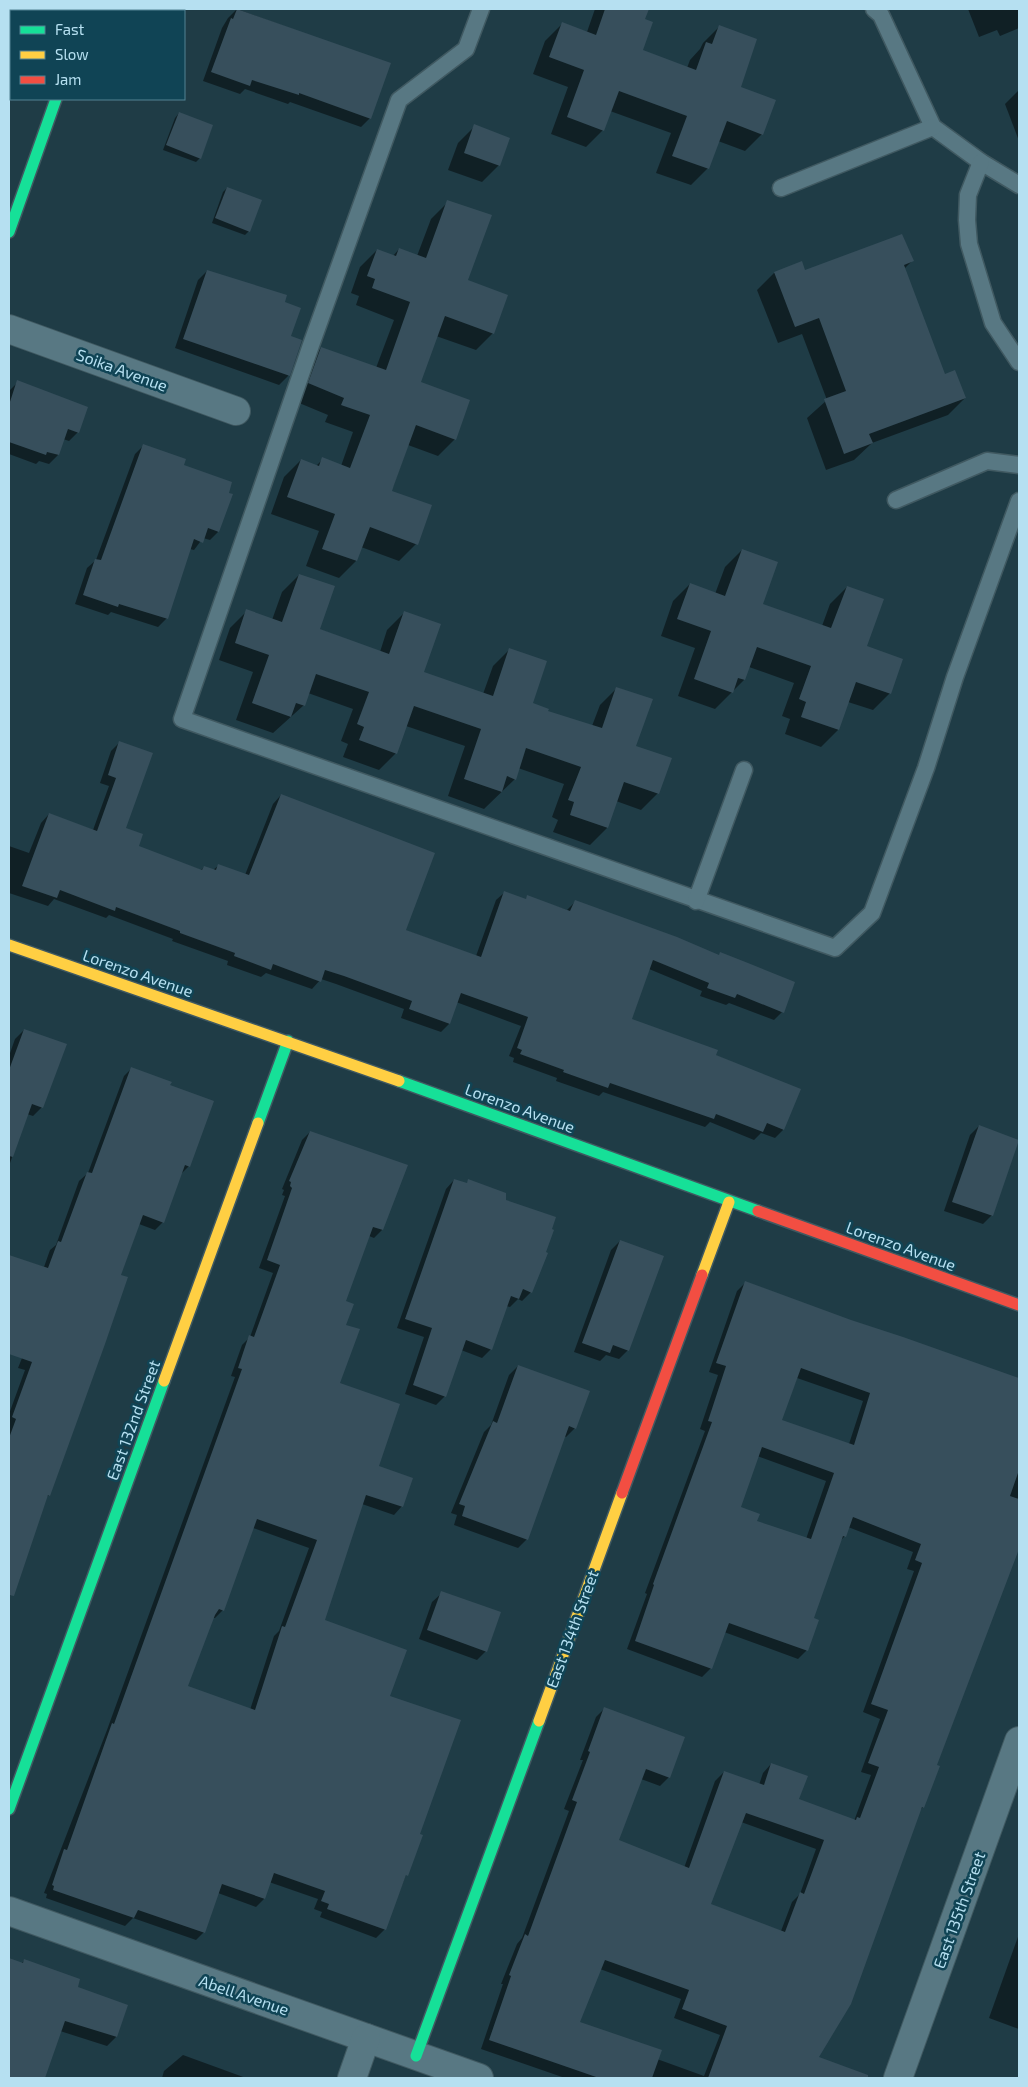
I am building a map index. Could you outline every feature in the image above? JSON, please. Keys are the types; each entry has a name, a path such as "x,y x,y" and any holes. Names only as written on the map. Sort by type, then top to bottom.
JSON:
{"street":[{"path":"9,232 56,100"},
{"name":"Soika Avenue","path":"9,328 236,411"},
{"name":"Lorenzo Avenue","path":"9,945 288,1041 729,1202 1019,1305"},
{"name":"East 132nd Street","path":"9,1809 288,1041"},
{"name":"East 134th Street","path":"416,2056 729,1202"},
{"name":"East 135th Street","path":"898,2078 1019,1741"},
{"name":"Abell Avenue","path":"9,1912 479,2078"},
{"path":"352,2078 366,2038"}],"lane":[{"path":"481,9 466,49 399,100 311,345 182,719 696,901 835,948 872,913 926,768 955,677 1019,501"},
{"path":"874,9 881,15 933,127 981,162 1019,186"},
{"path":"781,188 933,127"},
{"path":"981,162 968,196 969,244 993,323 1019,362"},
{"path":"896,500 987,461 1019,465"},
{"path":"696,901 744,770"}],"building":[{"path":"237,9 391,63 371,119 299,93 299,95 252,80 250,86 211,72 231,18 233,19"},
{"path":"605,9 649,9 645,19 653,22 643,50 696,70 706,42 712,44 719,25 757,39 741,87 776,100 763,135 727,121 709,169 672,156 687,116 619,91 604,131 567,117 584,70 549,57 562,22 596,35"},
{"path":"179,112 213,125 201,159 166,145"},
{"path":"474,124 510,138 500,166 464,153"},
{"path":"227,187 262,200 250,232 215,218"},
{"path":"447,200 492,215 468,280 508,295 494,334 445,316 421,382 470,400 456,440 416,425 394,485 392,491 432,505 418,545 370,527 357,561 322,549 335,514 287,497 301,459 319,466 322,457 350,468 370,415 341,405 344,398 308,383 321,347 386,370 410,302 372,288 375,279 367,276 377,249 396,256 399,248 426,258"},
{"path":"902,234 914,261 904,265 945,374 955,370 966,398 869,434 873,443 844,454 824,399 846,391 819,318 795,327 774,272 802,261 805,270"},
{"path":"207,270 287,295 285,302 301,308 291,336 302,340 290,376 183,339"},
{"path":"17,380 88,407 79,433 68,429 59,455 47,452 46,455 9,442 9,405"},
{"path":"143,444 186,459 184,465 232,482 229,493 233,494 219,532 208,528 203,543 194,539 168,619 119,604 118,607 83,595 95,559 101,560"},
{"path":"742,549 778,562 763,604 831,628 847,586 884,599 867,646 903,659 891,694 856,682 839,730 801,717 806,702 799,699 811,666 757,647 745,680 738,678 733,693 694,679 711,631 677,619 690,583 725,596"},
{"path":"299,574 335,586 320,629 389,654 404,611 441,624 424,672 493,696 509,648 547,661 533,703 549,709 548,711 602,728 616,687 653,699 636,746 672,758 659,794 624,782 608,828 570,815 574,802 568,800 581,767 526,748 516,780 507,776 502,792 464,779 481,729 414,706 397,754 359,740 364,727 357,724 369,692 316,674 305,706 296,703 291,717 252,703 269,655 235,643 246,609 282,622"},
{"path":"119,741 153,753 126,828 143,834 139,846 202,870 204,866 216,870 218,864 249,875 281,794 435,853 406,930 481,957 504,891 526,899 527,895 570,911 575,900 677,937 719,955 720,952 795,982 784,1013 737,994 735,998 707,988 709,983 653,960 632,1019 718,1050 716,1055 801,1089 784,1130 767,1123 763,1132 716,1114 714,1119 610,1083 608,1088 520,1054 522,1050 517,1048 528,1017 461,993 450,1024 409,1009 412,1001 344,976 325,970 321,982 273,964 271,970 234,956 235,953 116,907 115,911 60,890 57,898 22,886 49,813 97,831 116,778 108,775"},
{"path":"24,1029 67,1044 43,1108 32,1104 13,1157 9,1156 9,1070"},
{"path":"131,1067 172,1082 170,1085 214,1101 190,1167 185,1165 164,1223 143,1215 121,1275 128,1277 105,1344 50,1496 48,1495 14,1596 9,1595 9,1438 16,1419 12,1417 32,1362 9,1354 9,1255 48,1268 58,1241 61,1242 87,1172 92,1173"},
{"path":"979,1125 1019,1140 993,1216 952,1202"},
{"path":"310,1131 408,1165 383,1230 373,1227 346,1301 354,1304 346,1325 360,1329 340,1383 400,1404 379,1466 413,1478 403,1507 366,1495 325,1620 407,1650 390,1696 461,1720 420,1834 423,1835 386,1930 327,1909 329,1904 321,1901 325,1891 274,1873 265,1899 222,1884 205,1933 138,1910 134,1918 53,1890 54,1886 52,1885 64,1849 67,1850 112,1723 114,1724 242,1369 238,1368 249,1335 254,1337 280,1265 267,1260 292,1188 289,1181","holes":["257,1519 317,1540 285,1627 282,1626 255,1710 188,1686 215,1615 219,1609 224,1611"]},
{"path":"454,1179 467,1183 468,1179 506,1193 506,1200 556,1217 552,1229 554,1230 546,1252 548,1253 532,1293 523,1289 519,1299 511,1296 492,1350 466,1340 446,1397 413,1385 432,1328 405,1319"},
{"path":"620,1240 664,1256 629,1351 613,1345 610,1353 582,1343"},
{"path":"745,1281 1019,1378 1019,1470 1010,1496 1019,1499 1019,1549 937,1765 940,1766 924,1808 922,1807 851,2004 819,2057 868,2075 868,2078 708,2078 727,2026 682,2009 689,1990 605,1960 580,2022 662,2050 652,2078 599,2078 489,2040 511,1976 509,1975 525,1934 528,1936 577,1802 572,1800 604,1707 685,1737 670,1778 646,1769 619,1840 689,1868 724,1771 764,1785 771,1763 808,1776 799,1799 856,1820 857,1817 860,1818 879,1767 868,1763 888,1710 871,1704 922,1563 915,1560 921,1544 853,1517 846,1537 843,1536 814,1618 819,1620 808,1651 729,1623 712,1669 635,1641 653,1584 712,1422 708,1421 726,1366 716,1363","holes":["801,1368 870,1393 854,1445 782,1420","762,1447 834,1473 811,1539 757,1521 760,1514 741,1507","746,1813 824,1840 804,1894 800,1892 785,1932 711,1904"]},
{"path":"518,1365 590,1391 576,1429 569,1426 528,1540 462,1516 465,1506 459,1504 493,1421 497,1423"},
{"path":"441,1591 501,1612 487,1652 427,1630"},
{"path":"9,1958 23,1963 24,1959 80,1979 78,1987 128,2005 117,2037 65,2021 45,2078 9,2078"}],"traffic: fast":[{"path":"9,232 56,100"},
{"path":"258,1123 288,1041"},
{"path":"399,1081 758,1211"},
{"path":"9,1809 164,1381"},
{"path":"416,2056 539,1721"}],"traffic: slow":[{"path":"9,945 399,1081"},
{"path":"164,1381 258,1123"},
{"path":"702,1275 729,1202"},
{"path":"539,1721 622,1493"}],"traffic: jam":[{"path":"758,1211 1019,1305"},
{"path":"622,1493 702,1275"}]}
